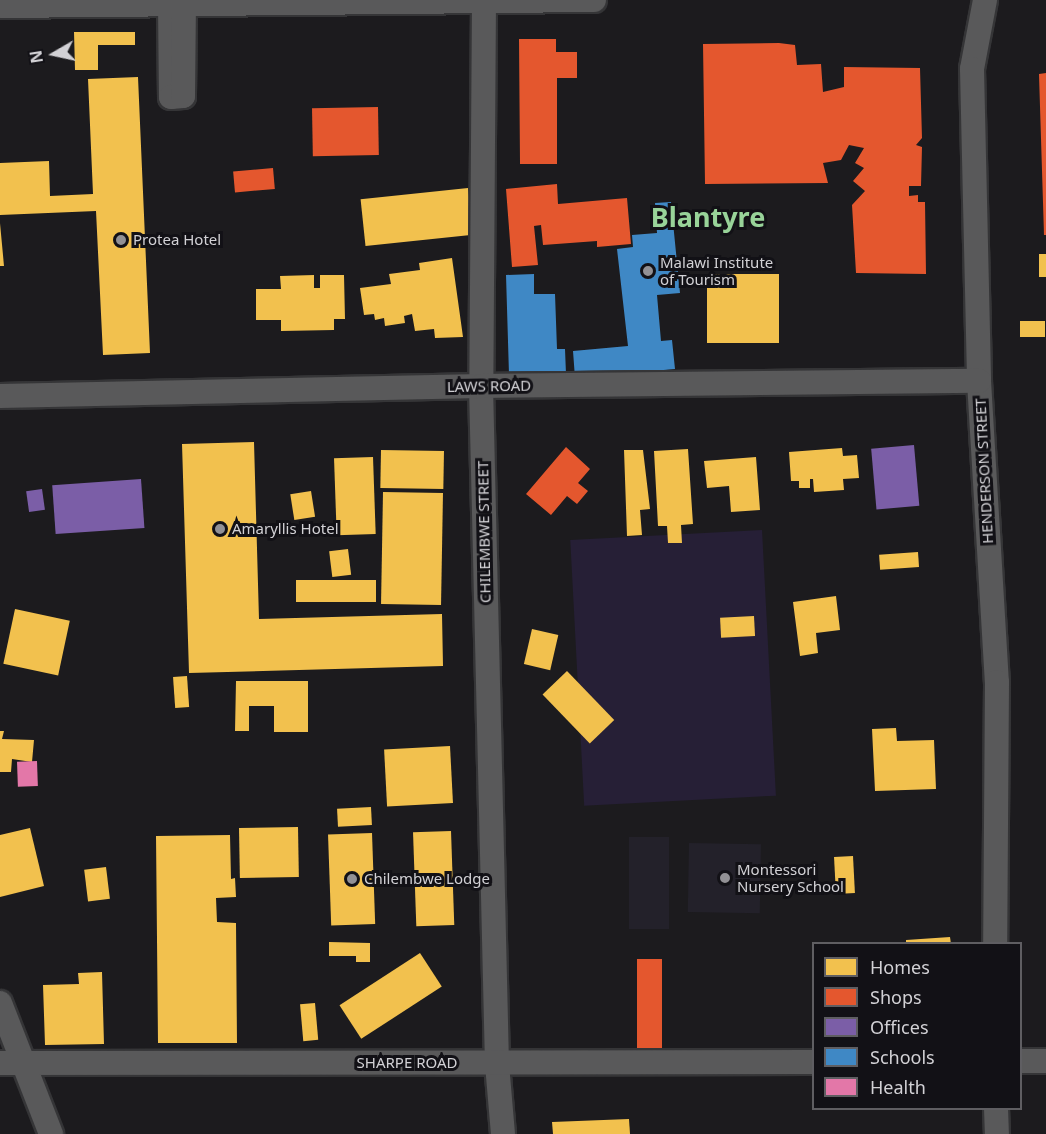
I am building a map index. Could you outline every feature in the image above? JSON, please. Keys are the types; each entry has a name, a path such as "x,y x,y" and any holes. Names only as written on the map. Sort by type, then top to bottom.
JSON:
{"street":[{"name":"CHILEMBWE STREET","path":"484,0 481,386 497,1064 503,1134"},
{"path":"0,6 594,0"},
{"name":"HENDERSON STREET","path":"985,0 972,69 979,381 997,682 995,942"},
{"name":"LAWS ROAD","path":"0,396 481,386 979,381"},
{"path":"0,1003 12,1063 51,1134"},
{"path":"1022,1061 1046,1061"},
{"name":"SHARPE ROAD","path":"12,1063 812,1062"},
{"path":"996,1110 997,1134"}],"shaded area":[{"path":"762,530 776,796 584,806 570,540"},
{"path":"629,837 669,837 669,929 629,929"},
{"name":"Montessori Nursery School","path":"689,843 761,844 760,913 688,912"}],"building: Homes":[{"path":"74,32 135,32 135,45 98,45 98,70 75,70"},
{"name":"Protea Hotel","path":"138,77 150,353 103,355 96,211 0,215 0,163 49,161 50,196 93,194 88,79"},
{"path":"468,188 473,235 366,246 361,199"},
{"path":"0,223 4,266 0,266"},
{"path":"1039,254 1046,254 1046,277 1039,277"},
{"path":"452,258 463,337 435,338 434,329 415,331 412,314 404,316 405,323 385,326 384,318 375,320 374,314 364,315 360,288 391,284 389,274 420,270 419,263"},
{"path":"707,274 779,274 779,343 707,343"},
{"path":"314,275 314,288 320,288 320,275 344,275 345,319 334,319 334,330 281,331 281,320 256,320 256,289 281,289 280,276"},
{"path":"1020,321 1045,321 1045,337 1020,337"},
{"name":"Amaryllis Hotel","path":"254,442 259,619 442,614 443,666 189,673 182,444"},
{"path":"842,448 843,456 857,455 859,478 843,479 844,490 814,492 813,479 810,479 810,488 799,488 799,481 791,481 789,452"},
{"path":"688,449 693,524 681,525 682,543 668,543 667,526 658,526 654,451"},
{"path":"381,450 444,451 443,489 380,488"},
{"path":"624,450 643,450 650,509 640,510 642,535 627,536"},
{"path":"373,457 376,534 337,535 334,458"},
{"path":"756,457 760,510 731,512 729,486 707,488 704,461"},
{"path":"311,491 315,517 294,520 290,494"},
{"path":"383,492 443,493 441,605 381,604"},
{"path":"348,549 351,575 332,577 329,551"},
{"path":"918,552 919,567 880,570 879,555"},
{"path":"296,580 376,580 376,602 296,602"},
{"path":"836,596 840,630 816,633 818,653 800,656 793,602"},
{"path":"15,609 70,621 58,675 3,664"},
{"path":"754,616 755,636 721,638 720,618"},
{"path":"532,629 558,635 550,670 524,664"},
{"path":"567,671 614,720 590,744 543,695"},
{"path":"187,676 189,707 175,708 173,677"},
{"path":"236,681 308,681 308,732 274,732 274,706 249,706 249,731 235,731"},
{"path":"896,728 897,741 934,740 936,789 875,791 872,729"},
{"path":"0,731 4,731 2,739 34,740 32,762 12,759 11,772 0,772"},
{"path":"450,746 453,803 387,806 384,749"},
{"path":"371,807 372,825 338,827 337,809"},
{"path":"298,827 299,877 240,878 239,828"},
{"path":"30,828 44,886 0,897 0,835"},
{"path":"451,831 454,925 416,926 413,832"},
{"name":"Chilembwe Lodge","path":"372,833 375,924 331,925 328,835"},
{"path":"230,835 231,879 235,878 236,897 216,898 217,922 236,923 237,1043 158,1043 156,836"},
{"path":"853,856 855,893 836,894 834,857"},
{"path":"106,867 110,899 88,901 84,870"},
{"path":"950,937 951,942 906,942 906,940"},
{"path":"329,942 370,943 370,962 356,962 356,956 329,956"},
{"path":"420,953 442,987 361,1039 339,1005"},
{"path":"102,972 104,1044 45,1045 43,985 79,984 78,973"},
{"path":"315,1003 318,1040 303,1041 300,1004"},
{"path":"629,1119 630,1134 553,1134 552,1122"}],"building: Shops":[{"path":"519,39 556,39 556,52 577,52 577,78 557,78 557,164 520,164"},
{"path":"779,43 795,45 797,65 821,64 823,92 844,87 844,67 920,68 922,138 916,145 922,147 921,186 909,186 909,196 918,195 918,202 925,202 926,274 856,273 852,205 865,191 853,181 864,168 855,163 864,148 849,145 841,160 823,163 828,183 705,184 703,44"},
{"path":"1046,73 1046,235 1044,235 1039,74"},
{"path":"378,107 379,155 313,156 312,108"},
{"path":"273,168 275,189 235,192 233,171"},
{"path":"557,184 558,204 627,198 631,244 597,247 597,241 543,245 541,225 534,226 538,265 512,267 506,189"},
{"path":"566,447 590,469 578,483 588,491 577,504 567,496 551,515 526,494"},
{"path":"637,959 662,959 662,1061 637,1061"}],"building: Offices":[{"path":"914,445 919,506 876,510 871,449"},
{"path":"141,479 144,528 56,534 52,485"},
{"path":"42,489 45,510 29,512 26,491"}],"building: Schools":[{"name":"Malawi Institute of Tourism","path":"671,202 680,293 657,295 661,341 672,340 675,369 575,378 573,351 628,346 617,249 633,247 632,235 657,233 655,203"},
{"path":"534,274 534,294 555,294 557,349 565,349 566,374 509,375 506,275"}],"building: Health":[{"path":"37,761 38,786 18,787 17,762"}],"place":[{"name":"Protea Hotel","path":"121,240"},
{"name":"Malawi Institute of Tourism","path":"648,271"},
{"name":"Amaryllis Hotel","path":"220,529"},
{"name":"Montessori Nursery School","path":"725,878"},
{"name":"Chilembwe Lodge","path":"352,879"}],"district":[{"name":"Blantyre","path":"708,217"}]}
